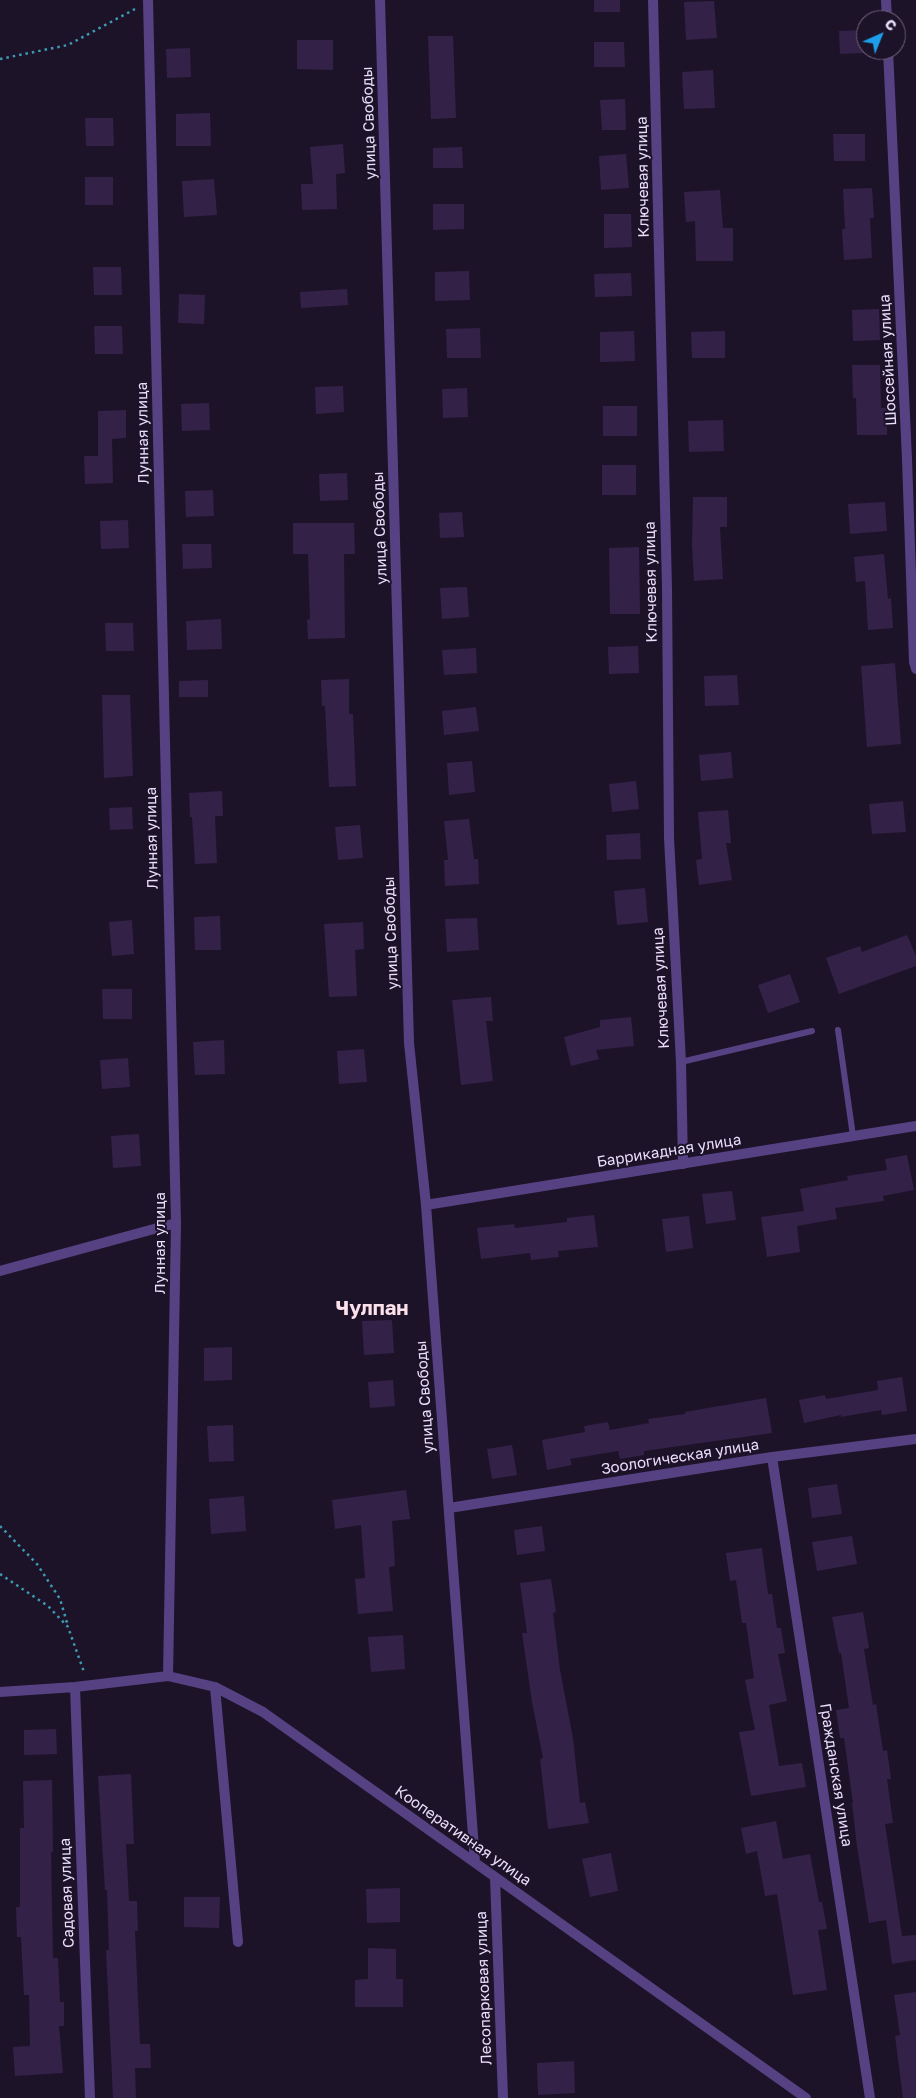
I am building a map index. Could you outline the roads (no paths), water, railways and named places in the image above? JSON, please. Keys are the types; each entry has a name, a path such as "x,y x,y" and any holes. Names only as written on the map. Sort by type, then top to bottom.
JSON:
{"street":[{"name":"улица Свободы","path":"380,0 409,1043 426,1205 475,1862"},
{"name":"Ключевая улица","path":"653,0 667,590 668,838 680,1062 682,1164"},
{"name":"Лунная улица","path":"148,1 176,1222 168,1676"},
{"name":"Шоссейная улица","path":"888,60 907,449 914,662 916,669"},
{"name":"Баррикадная улица","path":"426,1205 916,1126"},
{"path":"0,1271 176,1222"},
{"name":"Зоологическая улица","path":"449,1508 772,1457 916,1439"},
{"name":"Гражданская улица","path":"772,1457 870,2098"},
{"name":"Кооперативная улица","path":"0,1692 89,1686 168,1676 214,1687 263,1712 806,2098"},
{"name":"Садовая улица","path":"75,1687 90,2098"},
{"path":"214,1687 238,1942"},
{"name":"Лесопарковая улица","path":"495,1877 503,2098"}],"lane":[{"path":"838,1030 853,1136"},
{"path":"680,1062 812,1031"}],"district":[{"name":"Чулпан","path":"372,1309"}]}
